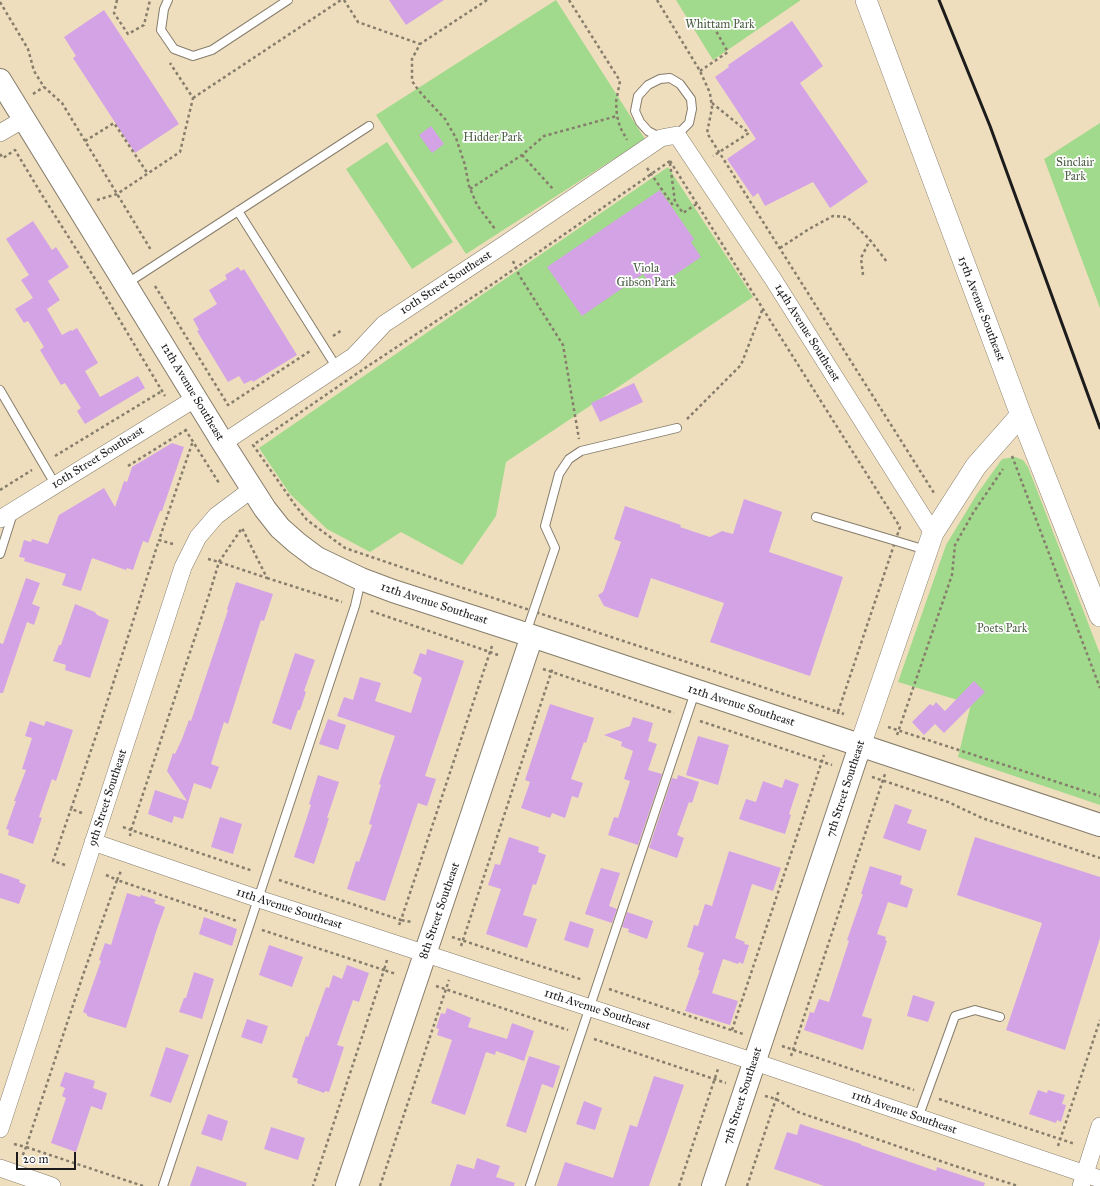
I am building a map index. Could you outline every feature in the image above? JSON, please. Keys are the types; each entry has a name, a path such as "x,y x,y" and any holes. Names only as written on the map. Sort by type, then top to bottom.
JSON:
{"main road":[{"name":"12th Avenue Southeast","path":"0,80 252,489 280,528 317,558 361,579 1100,825"},
{"name":"8th Street Southeast","path":"346,1186 425,954 529,635"},
{"name":"7th Street Southeast","path":"713,1186 860,746"}],"street":[{"name":"15th Avenue Southeast","path":"866,0 1021,414 1100,616"},
{"path":"0,133 24,118"},
{"name":"10th Street Southeast","path":"223,443 354,356 384,324 565,203 669,136"},
{"name":"14th Avenue Southeast","path":"669,136 773,279 930,542"},
{"name":"10th Street Southeast","path":"7,514 196,398"},
{"name":"7th Street Southeast","path":"860,746 930,542 976,466 1021,414"},
{"name":"9th Street Southeast","path":"0,1129 183,567 198,537 216,516 252,489"},
{"name":"11th Avenue Southeast","path":"93,842 259,899 754,1062 918,1118 1089,1180"},
{"path":"1089,1180 1100,1126"},
{"path":"0,1168 52,1186"}],"lane":[{"path":"168,0 164,9 161,30 174,49 193,56 212,50 288,0"},
{"path":"670,78 680,84 691,99 692,109 689,123 669,136 648,131 640,122 635,111 638,96 648,85 660,79 670,78"},
{"path":"126,284 369,126"},
{"path":"238,211 337,368"},
{"path":"0,390 55,484"},
{"path":"529,635 555,548 545,526 560,474 569,460 581,450 677,428"},
{"path":"0,554 7,514"},
{"path":"816,517 930,542"},
{"path":"163,1186 355,606 361,579"},
{"path":"530,1186 695,690"},
{"path":"918,1118 955,1016 975,1010 1000,1017"}],"path":[{"path":"117,0 114,13 128,34 144,25"},
{"path":"147,30 144,25 150,0"},
{"path":"77,206 117,194 180,152 193,98 341,0"},
{"path":"344,0 358,22 420,44"},
{"path":"487,0 420,44 412,59 412,81 419,91 445,119 456,138 465,166 470,190 477,205 505,244 519,275 563,345 581,450"},
{"path":"470,190 522,155 544,136 617,116 616,102 620,81 569,0"},
{"path":"657,0 700,70 710,93 712,108 707,133 934,493"},
{"path":"0,2 28,49 34,71 44,87 62,103 151,250 145,254"},
{"path":"700,70 728,52 716,31 719,23"},
{"path":"167,60 193,98"},
{"path":"33,94 44,87"},
{"path":"710,157 749,133 712,103"},
{"path":"85,141 114,123 148,174"},
{"path":"0,154 1,158 15,150 97,282 166,398"},
{"path":"522,155 565,203"},
{"path":"670,161 675,202 683,213 701,201"},
{"path":"780,248 809,228 833,216 847,217 870,240 887,262"},
{"path":"863,275 862,258 870,240"},
{"path":"155,286 228,405 342,330"},
{"path":"677,428 741,365 763,308"},
{"path":"0,490 162,392"},
{"path":"183,425 219,483"},
{"path":"128,466 186,430"},
{"path":"1004,435 1100,688"},
{"path":"65,864 53,861 101,721 193,440"},
{"path":"1009,462 1013,459"},
{"path":"896,738 952,575 954,545 973,513 1006,466"},
{"path":"128,840 219,562 242,528 267,578"},
{"path":"159,540 173,544"},
{"path":"208,559 355,606 498,655"},
{"path":"398,928 492,646"},
{"path":"460,950 553,667"},
{"path":"836,716 838,712 844,714"},
{"path":"884,726 1100,796"},
{"path":"730,1035 824,755"},
{"path":"791,1056 885,774"},
{"path":"871,777 948,802 982,818 1100,858"},
{"path":"71,809 82,813"},
{"path":"122,827 266,876 401,920 412,922"},
{"path":"20,1161 83,975 117,880 122,870"},
{"path":"106,875 250,926 396,974"},
{"path":"312,1186 387,960"},
{"path":"380,1186 449,979"},
{"path":"1056,1153 1100,1020"},
{"path":"679,1186 719,1069"},
{"path":"747,1186 780,1088"},
{"path":"760,1095 776,1099 798,1112 954,1166 1018,1186"},
{"path":"14,1144 143,1186"}],"green space":[{"name":"Hidder Park","path":"556,0 645,139 466,254 376,115"},
{"name":"Whittam Park","path":"676,0 801,0 713,60"},
{"name":"Sinclair Park","path":"1100,123 1100,308 1044,159"},
{"path":"387,142 453,242 412,269 346,169"},
{"name":"Viola Gibson Park","path":"668,167 753,297 506,462 496,516 462,565 401,532 370,552 327,529 290,494 259,448"},
{"name":"Poets Park","path":"1015,457 1023,460 1028,467 1100,654 1100,805 958,757 971,704 898,682 946,545 977,494 1002,459"}],"building":[{"path":"389,0 444,0 406,25"},
{"path":"104,10 179,124 135,153 73,58 76,56 64,37"},
{"path":"792,21 823,66 800,83 868,182 830,208 813,182 765,206 758,193 753,197 727,159 756,139 715,77 729,67 728,65"},
{"path":"431,126 444,144 432,153 419,135"},
{"path":"660,190 694,239 691,242 701,257 654,289 643,274 582,316 547,267"},
{"path":"33,221 52,250 56,247 69,267 48,281 60,300 47,309 62,335 77,328 85,341 98,363 85,371 100,397 138,376 145,388 85,424 77,411 81,408 65,383 61,385 40,350 44,347 28,321 24,323 15,309 33,298 21,280 29,275 6,239"},
{"path":"238,267 241,271 244,269 297,355 253,382 252,380 244,384 239,376 228,382 197,331 199,330 193,319 217,304 209,290 227,279 225,275"},
{"path":"634,383 643,402 600,422 591,403"},
{"path":"172,443 184,447 162,511 160,511 148,543 143,541 133,570 127,568 126,570 92,558 81,591 62,585 66,574 24,561 25,558 19,557 24,540 31,542 32,539 48,544 59,515 104,488 115,507 124,481 127,482 132,467"},
{"path":"744,499 782,512 769,552 843,577 810,676 710,642 724,603 651,578 638,618 604,606 598,595 603,592 621,542 614,539 625,506 681,525 680,527 710,537 722,531 733,534"},
{"path":"26,578 40,583 32,604 40,607 34,625 27,622 3,693 0,693 0,643 3,644"},
{"path":"236,582 273,594 264,621 261,620 228,724 224,722 211,764 219,767 211,789 194,783 183,819 174,816 172,823 148,814 155,790 187,801 167,771 173,753 175,754 189,720 191,721"},
{"path":"75,604 95,612 97,615 109,620 90,678 65,670 66,665 53,661 59,645 61,645"},
{"path":"427,649 464,661 425,776 436,779 427,806 418,803 385,901 347,889 356,861 359,862 372,825 369,824 381,785 379,784 395,736 337,716 344,697 353,700 360,677 381,683 375,701 411,713 422,678 413,673 420,653 426,655"},
{"path":"295,653 315,660 304,691 306,692 300,710 298,710 291,730 272,723"},
{"path":"974,681 985,692 944,733 935,724 924,735 912,722 930,704 933,706 936,702 945,711"},
{"path":"550,704 594,718 586,743 584,742 571,779 583,783 578,798 572,796 565,818 552,813 550,818 521,808 530,782 525,780"},
{"path":"633,717 653,723 648,741 657,744 648,770 662,774 638,845 608,835 614,817 618,818 630,781 624,779 633,751 621,746 622,742 604,735 630,726"},
{"path":"328,719 346,725 338,750 319,744"},
{"path":"30,721 44,726 46,721 73,730 56,781 52,779 39,817 42,818 33,844 8,835 9,830 6,829 16,801 14,801 26,770 22,769 32,738 25,736"},
{"path":"698,736 729,745 718,785 686,775"},
{"path":"318,775 339,782 314,864 294,857 311,805 309,804"},
{"path":"678,775 699,782 692,803 689,802 677,835 684,838 677,858 649,848 672,778 677,779"},
{"path":"785,779 799,784 789,814 791,815 785,834 739,819 746,799 756,802 763,781 782,788"},
{"path":"895,804 912,810 907,823 927,830 920,851 883,838"},
{"path":"220,817 242,824 233,854 211,847"},
{"path":"509,837 539,847 538,852 546,855 536,885 533,884 523,915 537,919 527,948 486,934 501,889 488,885 495,864 500,865"},
{"path":"975,837 1100,877 1100,938 1065,1050 1006,1030 1042,923 957,895"},
{"path":"729,851 781,868 773,891 752,884 735,938 745,942 744,944 749,945 743,964 739,962 738,964 723,959 712,993 738,1001 730,1025 685,1011 700,970 698,970 704,953 687,947 694,925 698,926 705,904 712,906"},
{"path":"870,866 902,876 900,884 913,889 907,908 888,902 877,934 886,937 885,940 887,941 862,1016 872,1019 863,1050 804,1030 810,1012 814,1013 819,999 829,1002 849,941 847,940 863,894 861,894"},
{"path":"601,868 620,873 609,906 617,909 612,923 585,914"},
{"path":"0,873 20,880 19,882 26,885 19,904 0,898"},
{"path":"127,893 140,897 141,895 156,900 154,903 165,907 126,1028 87,1016 87,1014 83,1012 101,961 99,960 105,943 111,945"},
{"path":"627,912 653,921 647,939 628,932 629,929 622,927"},
{"path":"204,917 237,929 232,946 199,934"},
{"path":"570,921 594,929 588,948 564,940"},
{"path":"269,945 303,957 292,987 259,975"},
{"path":"347,965 369,973 359,1002 353,1000 337,1045 344,1047 329,1092 325,1091 324,1093 297,1083 298,1079 292,1077 306,1036 308,1037 326,987 329,988 333,975 342,979"},
{"path":"194,972 214,979 202,1019 179,1012 184,998 186,998"},
{"path":"913,995 935,1002 928,1022 907,1016"},
{"path":"447,1008 471,1018 468,1027 507,1039 512,1023 534,1031 524,1061 496,1051 495,1055 486,1052 465,1115 431,1103 452,1040 437,1035 439,1029 436,1028 441,1013 445,1014"},
{"path":"247,1019 268,1026 262,1044 241,1037"},
{"path":"166,1047 189,1055 171,1103 150,1096"},
{"path":"529,1056 560,1066 553,1088 542,1084 526,1133 506,1126"},
{"path":"65,1072 95,1081 93,1088 107,1093 102,1110 91,1106 76,1152 51,1143 66,1098 62,1096 65,1088 60,1086"},
{"path":"654,1076 684,1085 649,1186 557,1186 565,1162 613,1178 630,1125 637,1127"},
{"path":"1038,1090 1047,1093 1048,1090 1065,1095 1062,1104 1066,1105 1061,1122 1057,1120 1056,1123 1029,1114"},
{"path":"584,1101 602,1108 595,1130 576,1124"},
{"path":"208,1114 228,1121 222,1141 201,1134"},
{"path":"800,1124 936,1171 937,1167 985,1183 984,1186 824,1186 774,1169 787,1132 797,1135"},
{"path":"271,1127 305,1138 298,1160 264,1149"},
{"path":"477,1158 500,1166 496,1177 515,1183 514,1186 450,1186 457,1164 474,1169"},
{"path":"197,1166 247,1183 246,1186 190,1186"}],"railway":[{"path":"939,0 990,126 1100,428"}]}
